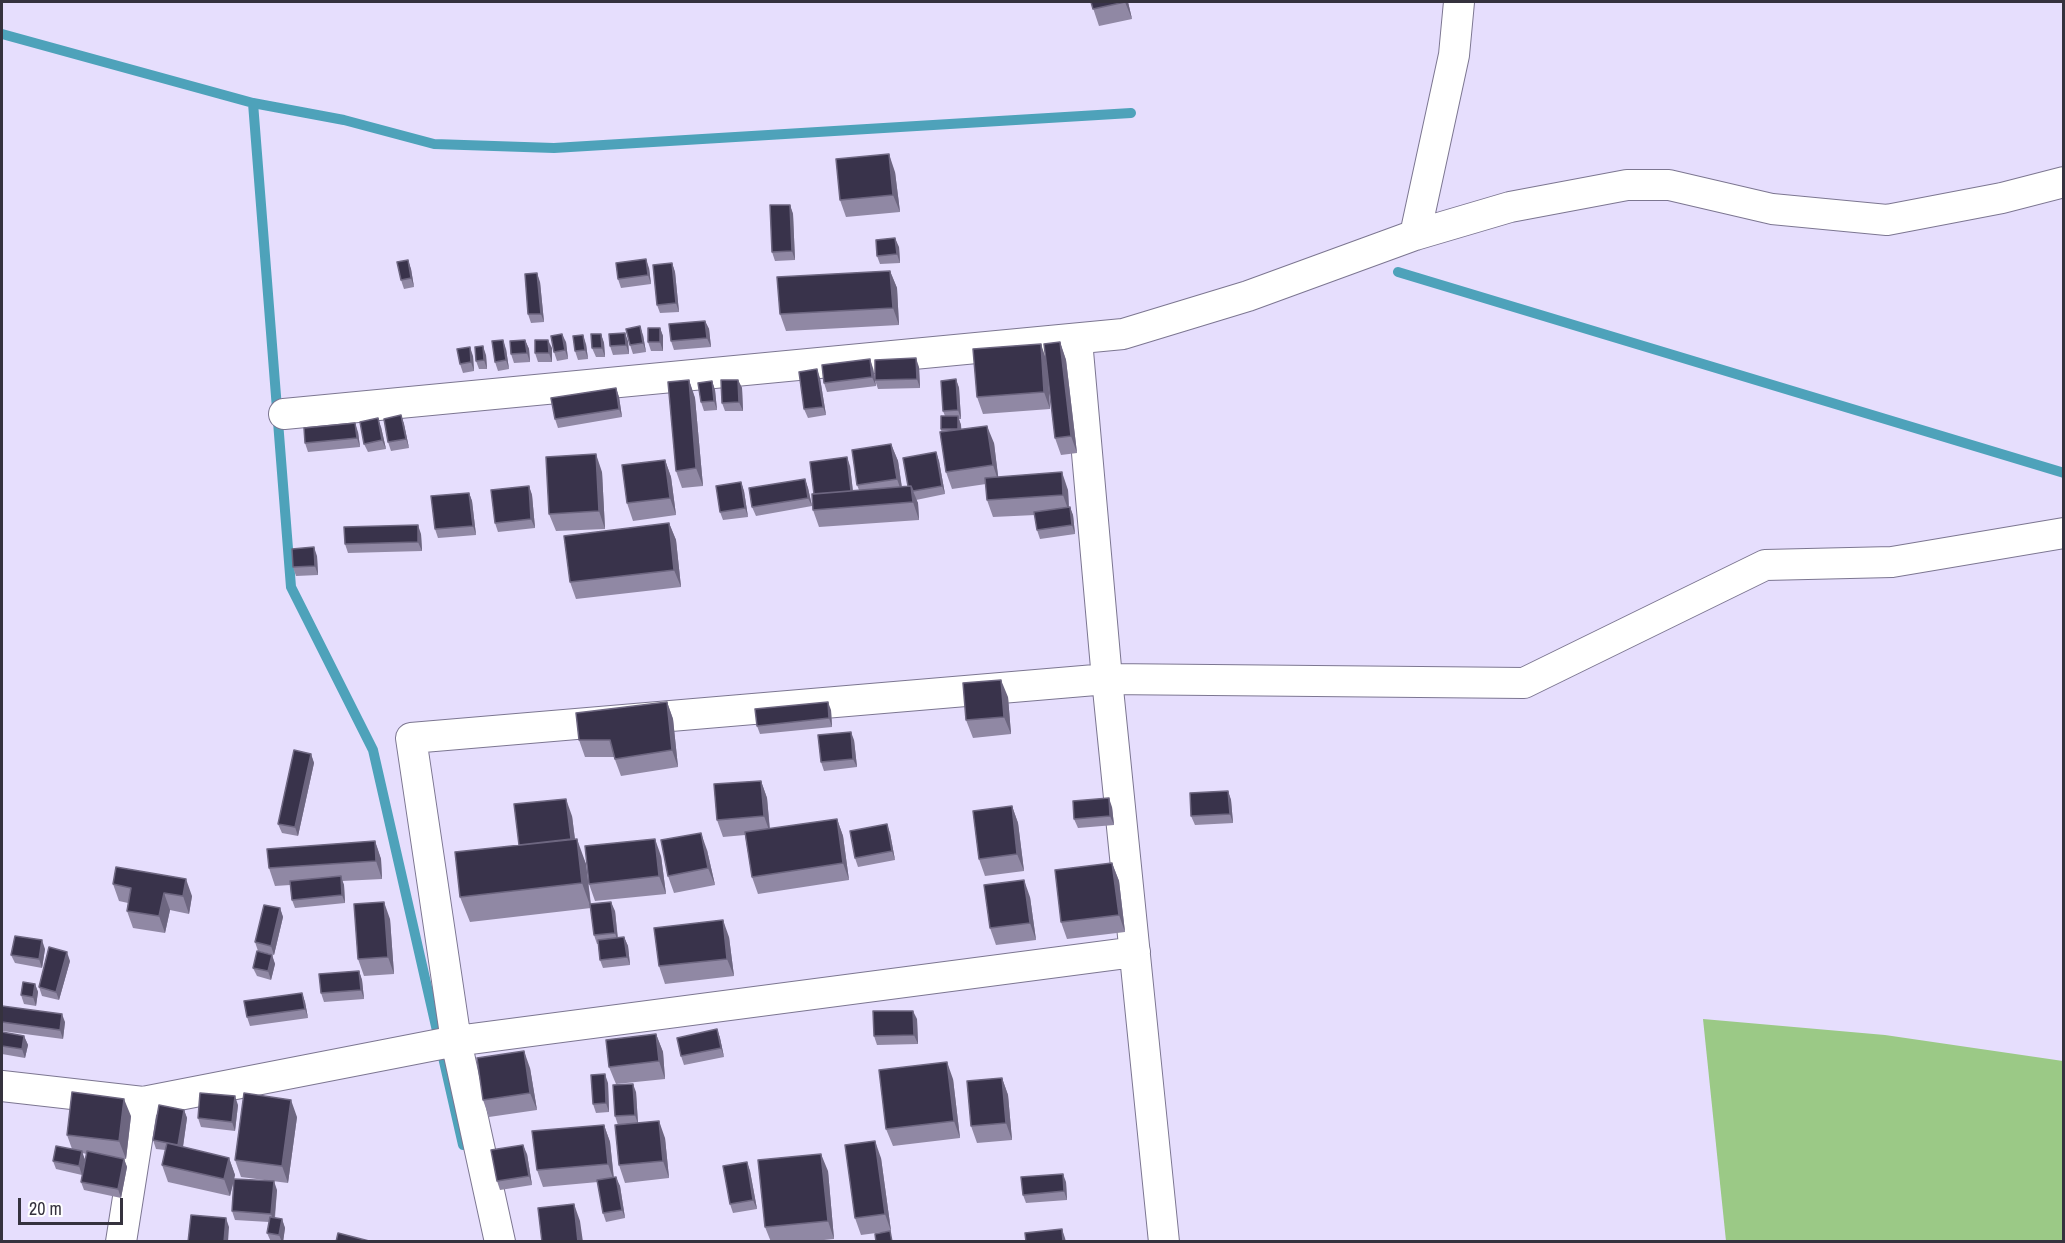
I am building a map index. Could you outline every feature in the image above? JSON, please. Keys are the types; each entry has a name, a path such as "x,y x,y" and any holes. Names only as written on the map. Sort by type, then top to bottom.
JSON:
{"street":[{"path":"1415,234 1454,55 1459,2"},
{"path":"284,414 1123,334 1248,296 1415,234 1510,207 1627,186 1669,185 1772,209 1887,220 2002,198 2064,182"},
{"path":"1077,340 1107,679 1164,1242"},
{"path":"500,1242 456,1041 411,738 1107,679 1524,683 1765,565 1892,562 2064,533"},
{"path":"2,1086 144,1102 456,1041 1135,952"},
{"path":"121,1242 144,1102"}],"green space":[{"path":"1703,1019 1885,1035 2063,1061 2063,1241 1726,1241"}],"building":[{"path":"1091,2 1125,2 1093,9"},
{"path":"889,154 893,195 840,200 836,159"},
{"path":"770,205 790,205 792,251 772,252"},
{"path":"895,238 897,254 877,256 876,240"},
{"path":"646,259 648,275 618,279 616,263"},
{"path":"408,260 411,278 401,280 397,262"},
{"path":"672,263 676,303 657,305 653,265"},
{"path":"890,271 893,308 780,314 777,277"},
{"path":"537,273 541,314 528,314 525,274"},
{"path":"705,321 707,338 671,341 669,324"},
{"path":"640,326 643,343 630,345 626,329"},
{"path":"648,328 660,328 660,342 648,342"},
{"path":"625,333 626,345 610,346 609,334"},
{"path":"562,334 565,350 554,352 551,336"},
{"path":"591,334 601,334 602,348 592,348"},
{"path":"583,335 585,350 575,351 573,336"},
{"path":"503,340 506,360 495,362 492,341"},
{"path":"525,340 527,353 511,354 510,341"},
{"path":"535,340 548,340 549,353 535,353"},
{"path":"1060,342 1071,436 1055,438 1044,344"},
{"path":"1041,344 1044,392 977,397 973,349"},
{"path":"483,346 484,360 476,361 475,347"},
{"path":"470,347 471,362 460,364 457,349"},
{"path":"916,358 917,379 875,380 875,360"},
{"path":"870,359 872,377 824,383 822,365"},
{"path":"817,369 823,407 804,409 799,372"},
{"path":"956,379 958,410 943,411 941,381"},
{"path":"689,380 696,468 676,471 668,382"},
{"path":"721,380 738,380 739,402 722,403"},
{"path":"712,381 714,401 701,402 698,383"},
{"path":"616,388 619,409 555,419 551,398"},
{"path":"401,415 406,439 388,442 384,419"},
{"path":"941,416 958,416 958,429 941,429"},
{"path":"378,418 382,440 364,444 360,422"},
{"path":"355,423 357,438 305,443 304,428"},
{"path":"987,426 993,465 946,472 940,432"},
{"path":"891,444 897,479 857,485 852,450"},
{"path":"936,452 942,486 913,491 911,486 908,486 903,458"},
{"path":"596,454 599,511 549,514 546,457"},
{"path":"847,457 851,491 814,494 810,462"},
{"path":"665,460 670,498 627,503 622,465"},
{"path":"1062,472 1063,495 987,500 985,478"},
{"path":"805,479 808,498 752,507 749,488"},
{"path":"741,482 745,508 720,512 716,486"},
{"path":"529,486 531,519 495,523 491,490"},
{"path":"911,486 913,502 813,510 812,494"},
{"path":"469,493 473,526 435,529 431,496"},
{"path":"1070,507 1072,525 1037,530 1034,512"},
{"path":"669,523 674,570 570,582 564,536"},
{"path":"418,525 418,542 345,544 344,527"},
{"path":"314,547 315,566 293,567 292,549"},
{"path":"1001,680 1004,717 966,720 963,683"},
{"path":"667,702 672,750 615,759 610,740 579,740 576,713"},
{"path":"828,702 829,718 757,726 755,709"},
{"path":"851,732 853,759 821,762 818,735"},
{"path":"294,750 311,754 295,827 278,824"},
{"path":"761,781 764,816 717,820 714,784"},
{"path":"1228,791 1230,814 1191,816 1190,793"},
{"path":"1109,798 1110,816 1074,819 1073,801"},
{"path":"566,799 571,839 519,845 514,804"},
{"path":"1012,806 1017,854 979,859 973,811"},
{"path":"837,819 843,863 752,877 745,832"},
{"path":"887,824 892,851 855,858 850,831"},
{"path":"701,833 708,868 668,876 661,840"},
{"path":"577,839 582,883 460,897 455,852"},
{"path":"655,839 659,876 589,884 585,846"},
{"path":"375,841 376,861 269,868 267,849"},
{"path":"1112,863 1119,915 1061,922 1055,870"},
{"path":"116,867 186,879 183,896 164,893 159,916 127,911 131,888 113,884"},
{"path":"341,876 342,895 292,900 290,881"},
{"path":"1024,880 1030,923 990,928 984,885"},
{"path":"384,902 388,957 358,959 354,904"},
{"path":"611,902 615,933 594,935 590,904"},
{"path":"264,905 280,908 271,946 255,942"},
{"path":"723,920 727,959 659,966 654,928"},
{"path":"15,936 42,940 39,959 11,955"},
{"path":"624,937 627,957 600,960 598,940"},
{"path":"49,947 67,952 56,992 39,987"},
{"path":"257,951 272,955 268,971 253,968"},
{"path":"359,971 361,990 321,993 319,974"},
{"path":"23,982 35,984 33,997 21,995"},
{"path":"302,993 305,1009 247,1017 244,1001"},
{"path":"2,1006 62,1014 60,1030 2,1022"},
{"path":"873,1011 913,1011 914,1035 874,1036"},
{"path":"717,1029 721,1048 681,1056 677,1038"},
{"path":"2,1032 24,1036 22,1049 2,1046"},
{"path":"656,1034 659,1061 609,1067 606,1040"},
{"path":"524,1051 530,1093 483,1100 477,1058"},
{"path":"947,1062 954,1121 886,1129 879,1070"},
{"path":"605,1074 606,1103 593,1104 591,1075"},
{"path":"1002,1078 1006,1123 971,1126 967,1081"},
{"path":"633,1084 635,1115 615,1116 613,1085"},
{"path":"72,1092 124,1099 119,1141 67,1135"},
{"path":"200,1093 235,1096 232,1122 198,1118"},
{"path":"244,1093 291,1100 282,1166 235,1160"},
{"path":"159,1105 184,1110 178,1145 153,1140"},
{"path":"659,1121 663,1161 619,1165 615,1125"},
{"path":"604,1125 608,1164 537,1170 532,1131"},
{"path":"875,1141 885,1214 855,1218 845,1145"},
{"path":"167,1143 229,1158 224,1179 162,1165"},
{"path":"523,1145 529,1176 497,1181 491,1150"},
{"path":"56,1146 82,1151 79,1166 53,1161"},
{"path":"87,1151 124,1159 118,1189 81,1182"},
{"path":"821,1154 828,1221 765,1227 758,1160"},
{"path":"747,1162 753,1200 730,1204 723,1166"},
{"path":"1063,1174 1064,1191 1023,1195 1021,1177"},
{"path":"616,1177 622,1210 603,1213 597,1180"},
{"path":"234,1179 274,1181 271,1214 232,1211"},
{"path":"574,1204 578,1242 542,1242 538,1208"},
{"path":"191,1215 226,1218 224,1242 188,1242"},
{"path":"270,1217 282,1219 279,1235 267,1233"},
{"path":"1062,1229 1063,1242 1026,1242 1025,1233"},
{"path":"890,1231 892,1242 876,1242 875,1234"},
{"path":"338,1233 373,1242 336,1242"}],"waterway":[{"path":"2,34 253,103 344,120 434,144 554,148 1131,113"},
{"path":"253,103 291,587 373,750 463,1145"},
{"path":"1398,272 2064,473"}]}
